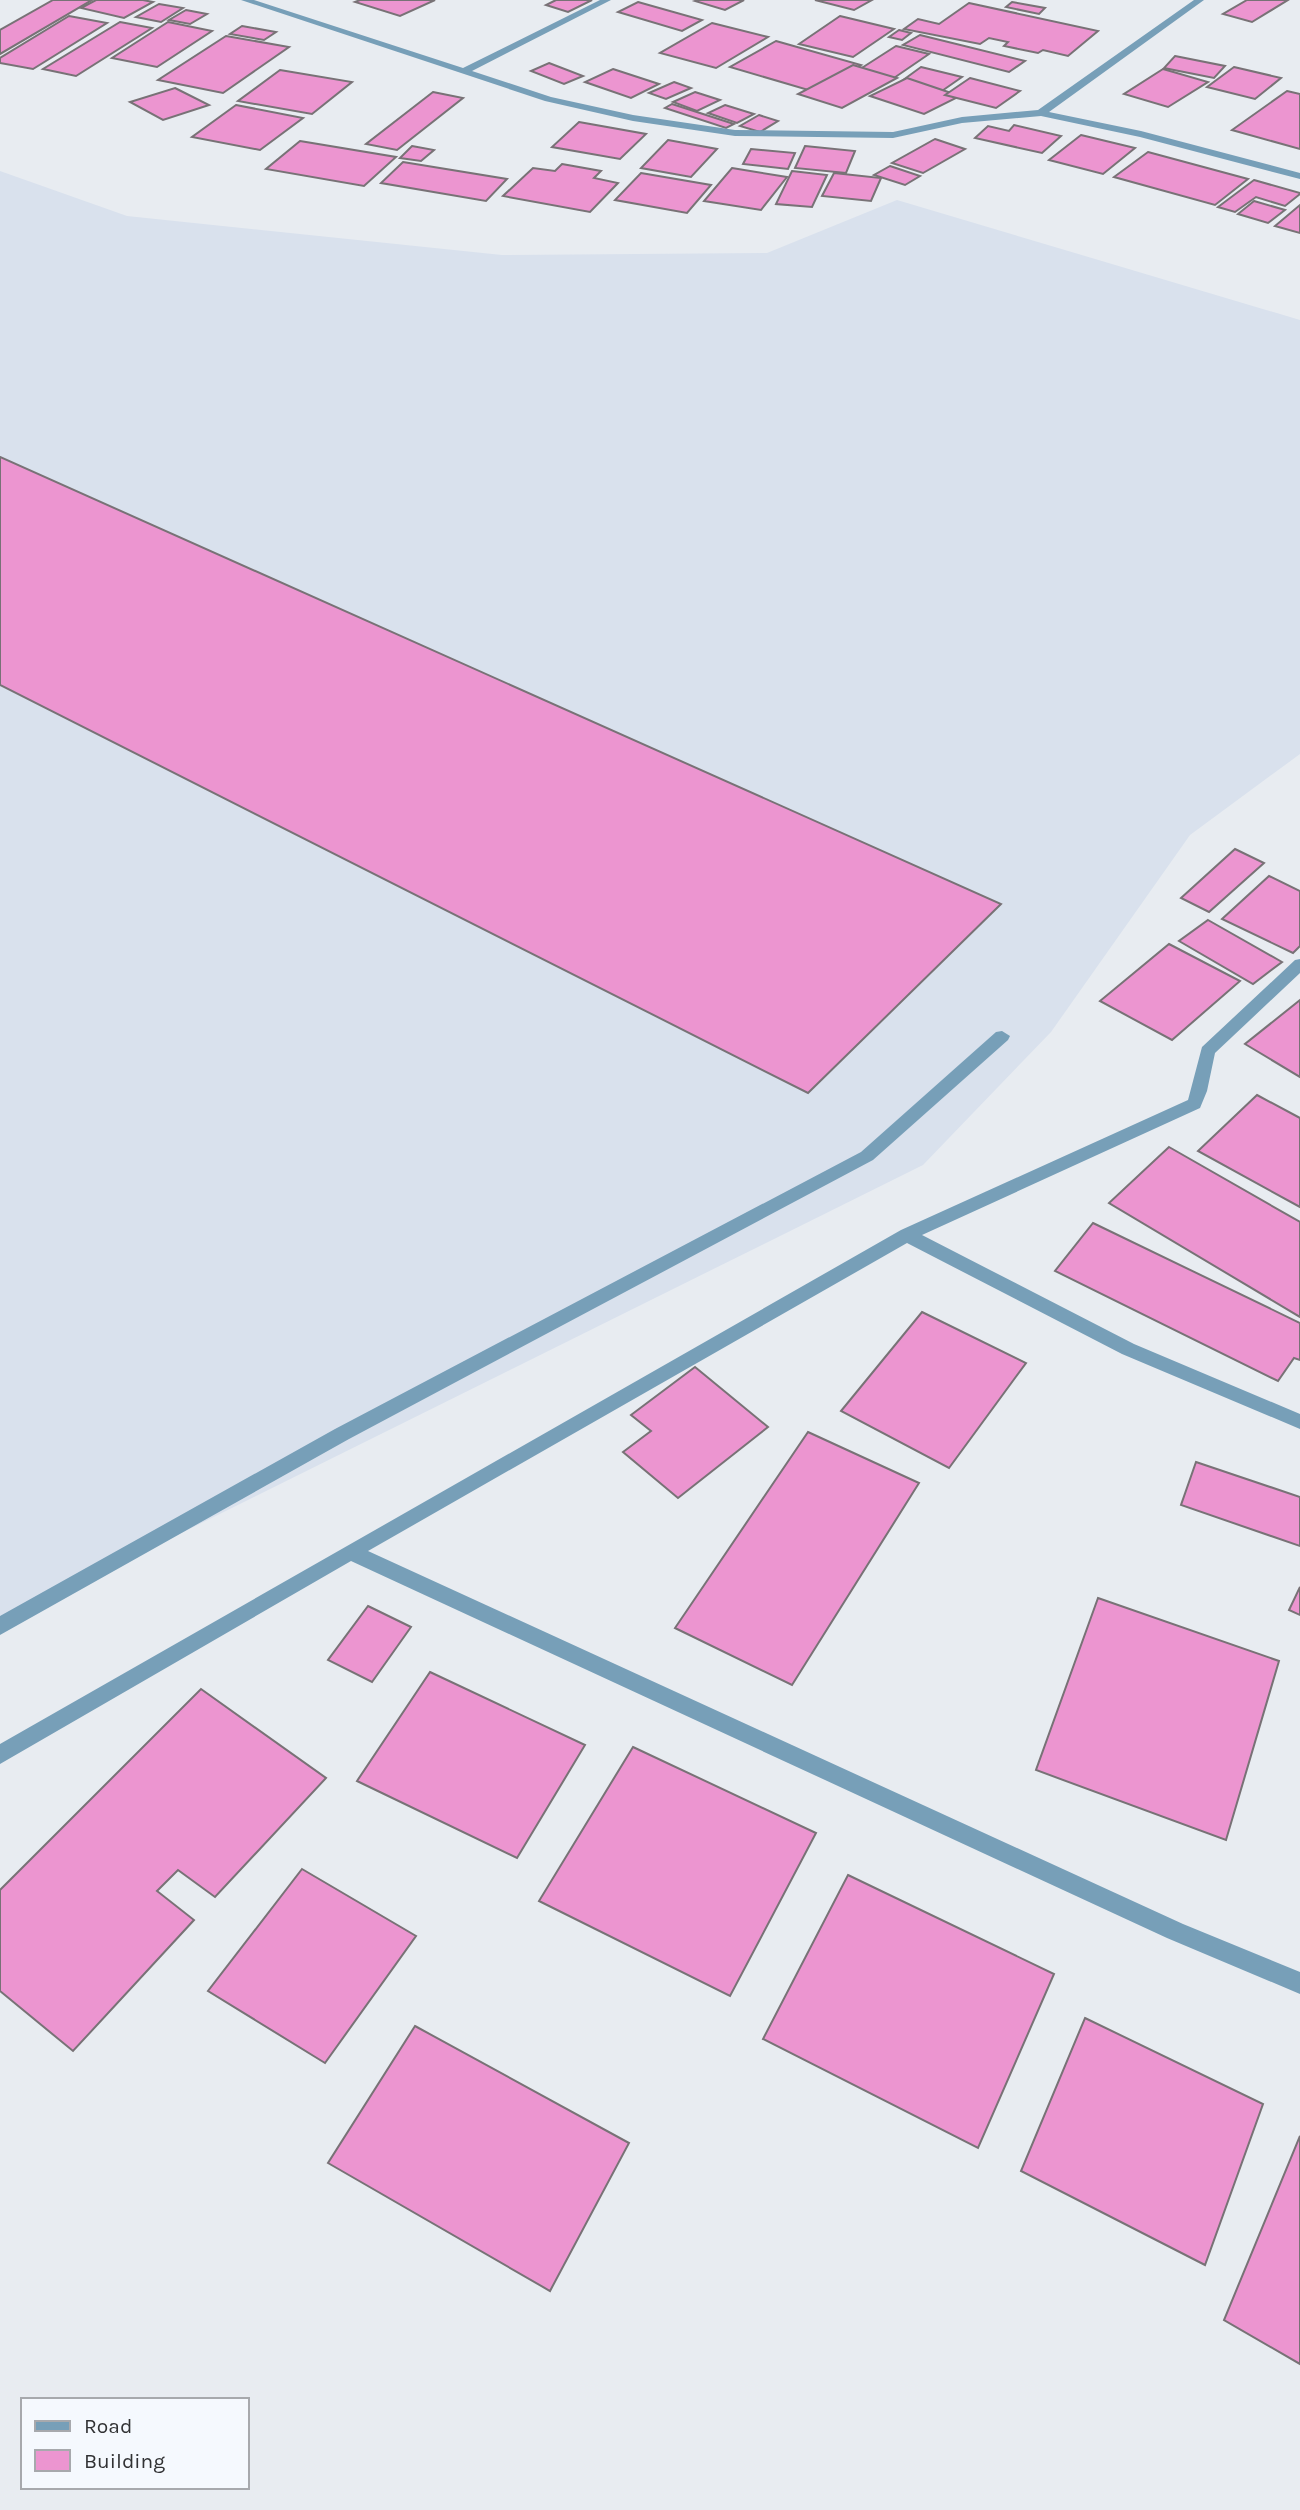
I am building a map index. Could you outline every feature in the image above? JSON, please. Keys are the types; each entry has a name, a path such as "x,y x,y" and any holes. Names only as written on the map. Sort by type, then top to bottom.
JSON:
{"street":[{"path":"245,0 548,99 621,116 735,133 893,135 962,120 1041,113 1141,134 1300,176"},
{"path":"465,71 607,0"},
{"path":"1041,113 1199,0"},
{"path":"0,1755 907,1235 1195,1104 1202,1088 1202,1070 1208,1051 1300,964"},
{"path":"0,1626 342,1434 867,1156 1002,1036"},
{"path":"907,1235 1128,1349 1300,1422"},
{"path":"350,1552 1162,1926 1300,1983"}],"shaded area":[{"path":"0,171 127,216 502,255 767,253 897,200 1300,320 1300,754 1190,835 1051,1032 923,1165 0,1623"}],"building":[{"path":"53,0 92,0 0,54 0,30"},
{"path":"96,0 153,2 124,18 81,8"},
{"path":"435,0 400,16 355,2"},
{"path":"556,0 592,0 568,12 546,5"},
{"path":"744,0 725,10 695,1"},
{"path":"815,0 872,0 854,10"},
{"path":"1247,0 1288,0 1252,22 1223,14"},
{"path":"638,2 702,20 682,31 618,12"},
{"path":"1012,2 1045,8 1039,14 1006,7"},
{"path":"969,3 1098,31 1068,56 1004,46 1008,42 989,38 980,44 904,29 918,19 939,24"},
{"path":"159,4 183,8 161,22 136,17"},
{"path":"186,10 207,14 190,24 169,20"},
{"path":"69,16 107,23 33,69 0,63 0,58"},
{"path":"840,16 894,29 853,57 799,44"},
{"path":"120,22 152,28 76,76 43,69"},
{"path":"168,22 212,31 157,67 112,58"},
{"path":"712,23 768,37 716,68 660,53"},
{"path":"242,26 276,32 264,40 230,34"},
{"path":"899,30 911,33 902,40 889,37"},
{"path":"920,35 1025,61 1009,72 903,45"},
{"path":"226,36 289,47 223,93 158,80"},
{"path":"776,41 861,65 815,92 730,67"},
{"path":"896,46 929,54 891,80 857,71"},
{"path":"1175,56 1225,66 1214,78 1164,68"},
{"path":"549,63 583,76 564,84 531,71"},
{"path":"853,65 897,78 842,108 798,94"},
{"path":"921,67 962,77 939,93 899,83"},
{"path":"1234,67 1281,78 1255,99 1207,87"},
{"path":"613,69 659,84 631,98 585,82"},
{"path":"1163,69 1208,82 1168,107 1124,94"},
{"path":"280,70 352,82 312,114 238,101"},
{"path":"907,78 960,96 924,114 870,96"},
{"path":"970,78 1020,91 996,108 945,95"},
{"path":"674,82 691,88 666,99 649,93"},
{"path":"175,88 209,105 163,120 130,102"},
{"path":"1287,91 1300,94 1300,149 1232,130"},
{"path":"433,92 463,98 397,150 366,144"},
{"path":"695,92 720,100 697,111 673,102"},
{"path":"672,104 734,124 726,128 665,108"},
{"path":"236,105 303,118 260,150 192,137"},
{"path":"725,105 754,114 737,123 708,113"},
{"path":"759,115 778,121 760,132 740,126"},
{"path":"579,122 646,134 620,159 552,147"},
{"path":"1014,125 1061,136 1042,153 975,138 988,126 1009,131"},
{"path":"1081,135 1135,148 1103,174 1049,160"},
{"path":"935,139 965,149 923,173 892,163"},
{"path":"668,140 717,149 691,177 641,168"},
{"path":"300,141 396,157 364,186 266,169"},
{"path":"412,146 434,150 421,161 400,158"},
{"path":"805,146 855,151 846,173 795,168"},
{"path":"751,149 795,153 788,169 743,164"},
{"path":"1148,152 1248,179 1215,205 1114,177"},
{"path":"403,162 507,179 486,201 381,183"},
{"path":"562,164 601,171 594,178 618,183 590,212 503,196 533,168 555,171"},
{"path":"890,166 920,176 905,185 874,175"},
{"path":"732,168 787,177 761,210 704,201"},
{"path":"792,171 827,175 812,207 776,204"},
{"path":"641,173 711,185 687,213 615,200"},
{"path":"834,173 881,178 871,201 822,196"},
{"path":"1254,180 1300,194 1285,206 1256,197 1235,212 1218,207"},
{"path":"1254,201 1285,210 1268,223 1238,214"},
{"path":"1300,205 1300,233 1275,226"},
{"path":"0,457 1001,904 808,1093 0,685"},
{"path":"1235,849 1264,863 1209,912 1181,898"},
{"path":"1269,876 1300,891 1300,946 1293,953 1222,919"},
{"path":"1208,920 1282,962 1253,984 1179,941"},
{"path":"1169,944 1240,981 1172,1040 1100,1001"},
{"path":"1300,1000 1300,1077 1245,1044"},
{"path":"1257,1095 1300,1118 1300,1207 1198,1151"},
{"path":"1169,1147 1300,1222 1300,1317 1109,1203"},
{"path":"1093,1223 1300,1323 1300,1360 1294,1358 1278,1381 1055,1271"},
{"path":"922,1312 1026,1363 949,1468 841,1411"},
{"path":"695,1367 768,1427 678,1498 623,1452 651,1431 631,1415"},
{"path":"808,1432 919,1483 792,1685 675,1628"},
{"path":"1196,1462 1300,1497 1300,1546 1181,1505"},
{"path":"1300,1587 1300,1615 1289,1610"},
{"path":"1098,1598 1279,1661 1226,1840 1036,1770"},
{"path":"368,1606 411,1627 372,1682 328,1660"},
{"path":"430,1672 585,1745 517,1858 357,1781"},
{"path":"201,1689 326,1778 215,1897 178,1870 157,1891 194,1920 73,2051 0,1991 0,1890"},
{"path":"633,1747 816,1833 730,1996 539,1901"},
{"path":"302,1869 416,1936 325,2063 208,1991"},
{"path":"848,1875 1054,1974 978,2148 763,2039"},
{"path":"1085,2018 1263,2104 1205,2265 1021,2171"},
{"path":"415,2026 629,2143 550,2291 328,2163"},
{"path":"1300,2136 1300,2364 1224,2320"}]}
